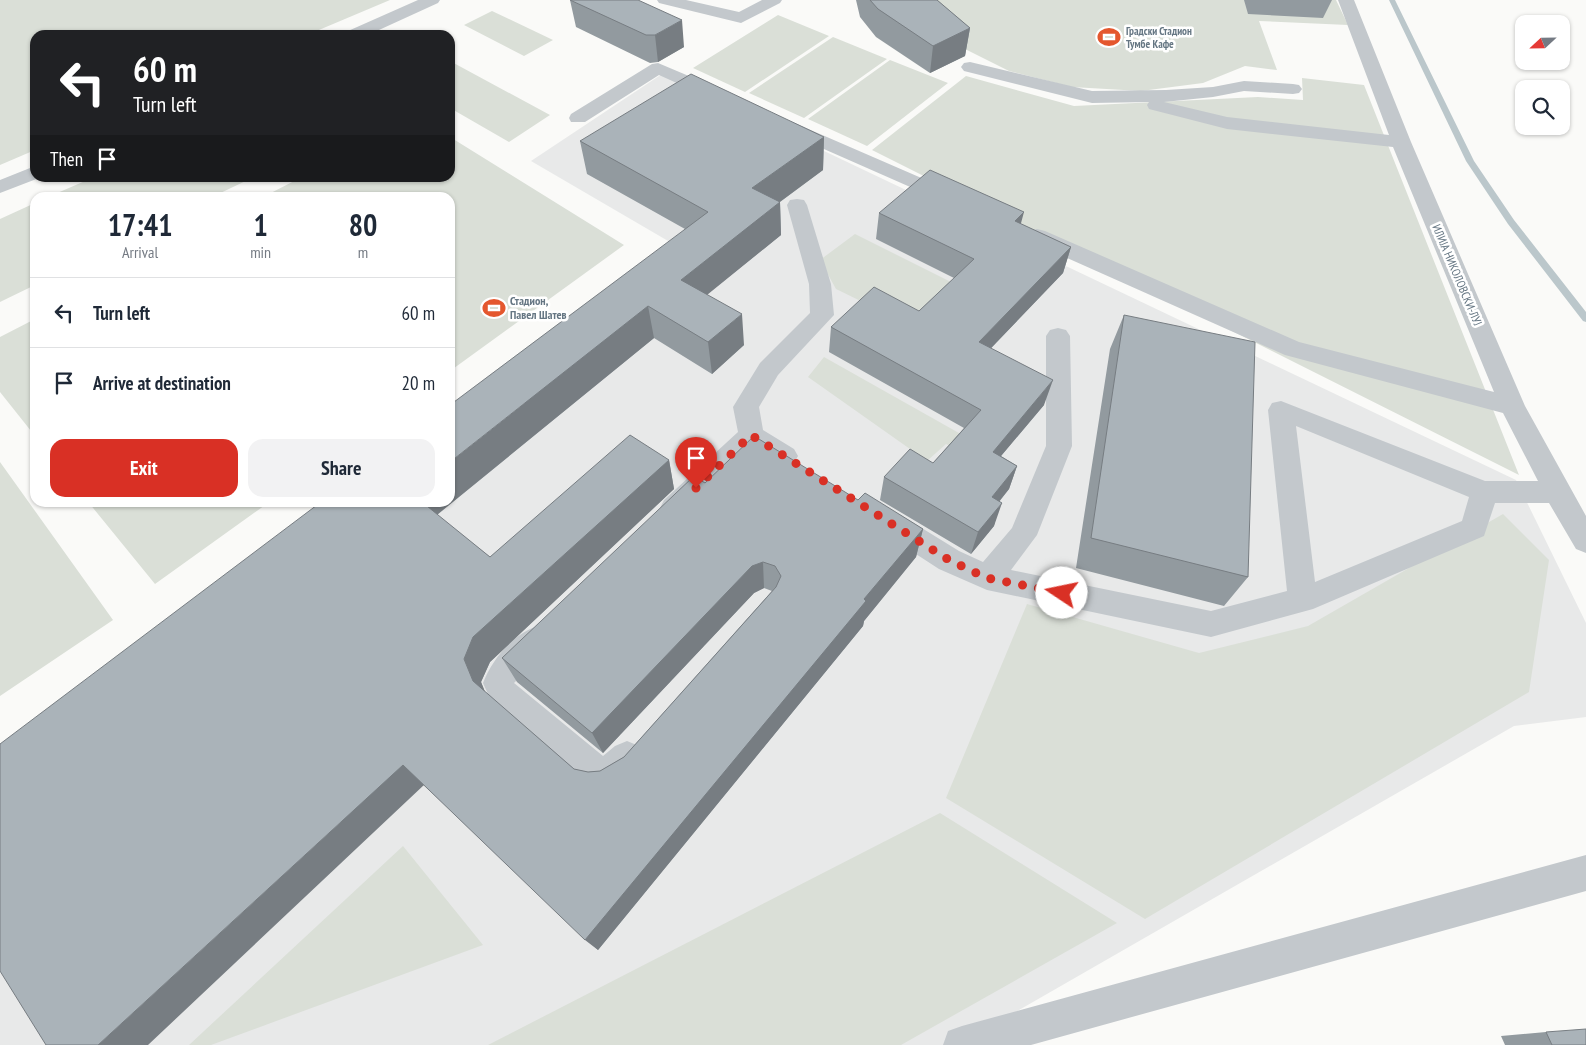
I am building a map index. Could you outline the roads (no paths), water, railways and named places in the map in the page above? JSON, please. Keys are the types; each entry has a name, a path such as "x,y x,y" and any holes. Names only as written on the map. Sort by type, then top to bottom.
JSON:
{"street":[{"path":"365,30 432,0"},
{"path":"666,0 741,18 774,0"},
{"name":"ИЛИЈА НИКОЛОВСКИ-ЛУЈ","path":"1346,0 1401,142 1512,406 1557,492 1586,541"},
{"path":"970,67 1092,98 1175,95 1213,92 1244,86 1293,89"},
{"path":"578,118 658,68 737,104"},
{"path":"1122,97 1227,123 1401,142"},
{"path":"772,119 969,206"},
{"path":"0,187 30,174"},
{"path":"797,205 820,284 822,315 769,369 746,407 751,435 809,471"},
{"path":"1014,226 1293,349 1512,406"},
{"path":"987,578 1023,535 1059,446 1058,336"},
{"path":"1303,600 1281,410 1484,492 1557,492"},
{"path":"651,530 751,435"},
{"path":"866,508 949,560 987,578 1211,624 1303,600 1474,528 1484,492"},
{"path":"552,625 502,673 498,683 503,693 599,774 609,772 620,764 646,735"},
{"path":"962,1045 1586,873"}],"waterway":[{"path":"1392,0 1470,161 1511,222 1586,319"}],"place":[{"name":"Градски Стадион Тумбе Кафе","path":"1109,37"},
{"name":"Стадион, Павел Шатев","path":"494,308"}]}
